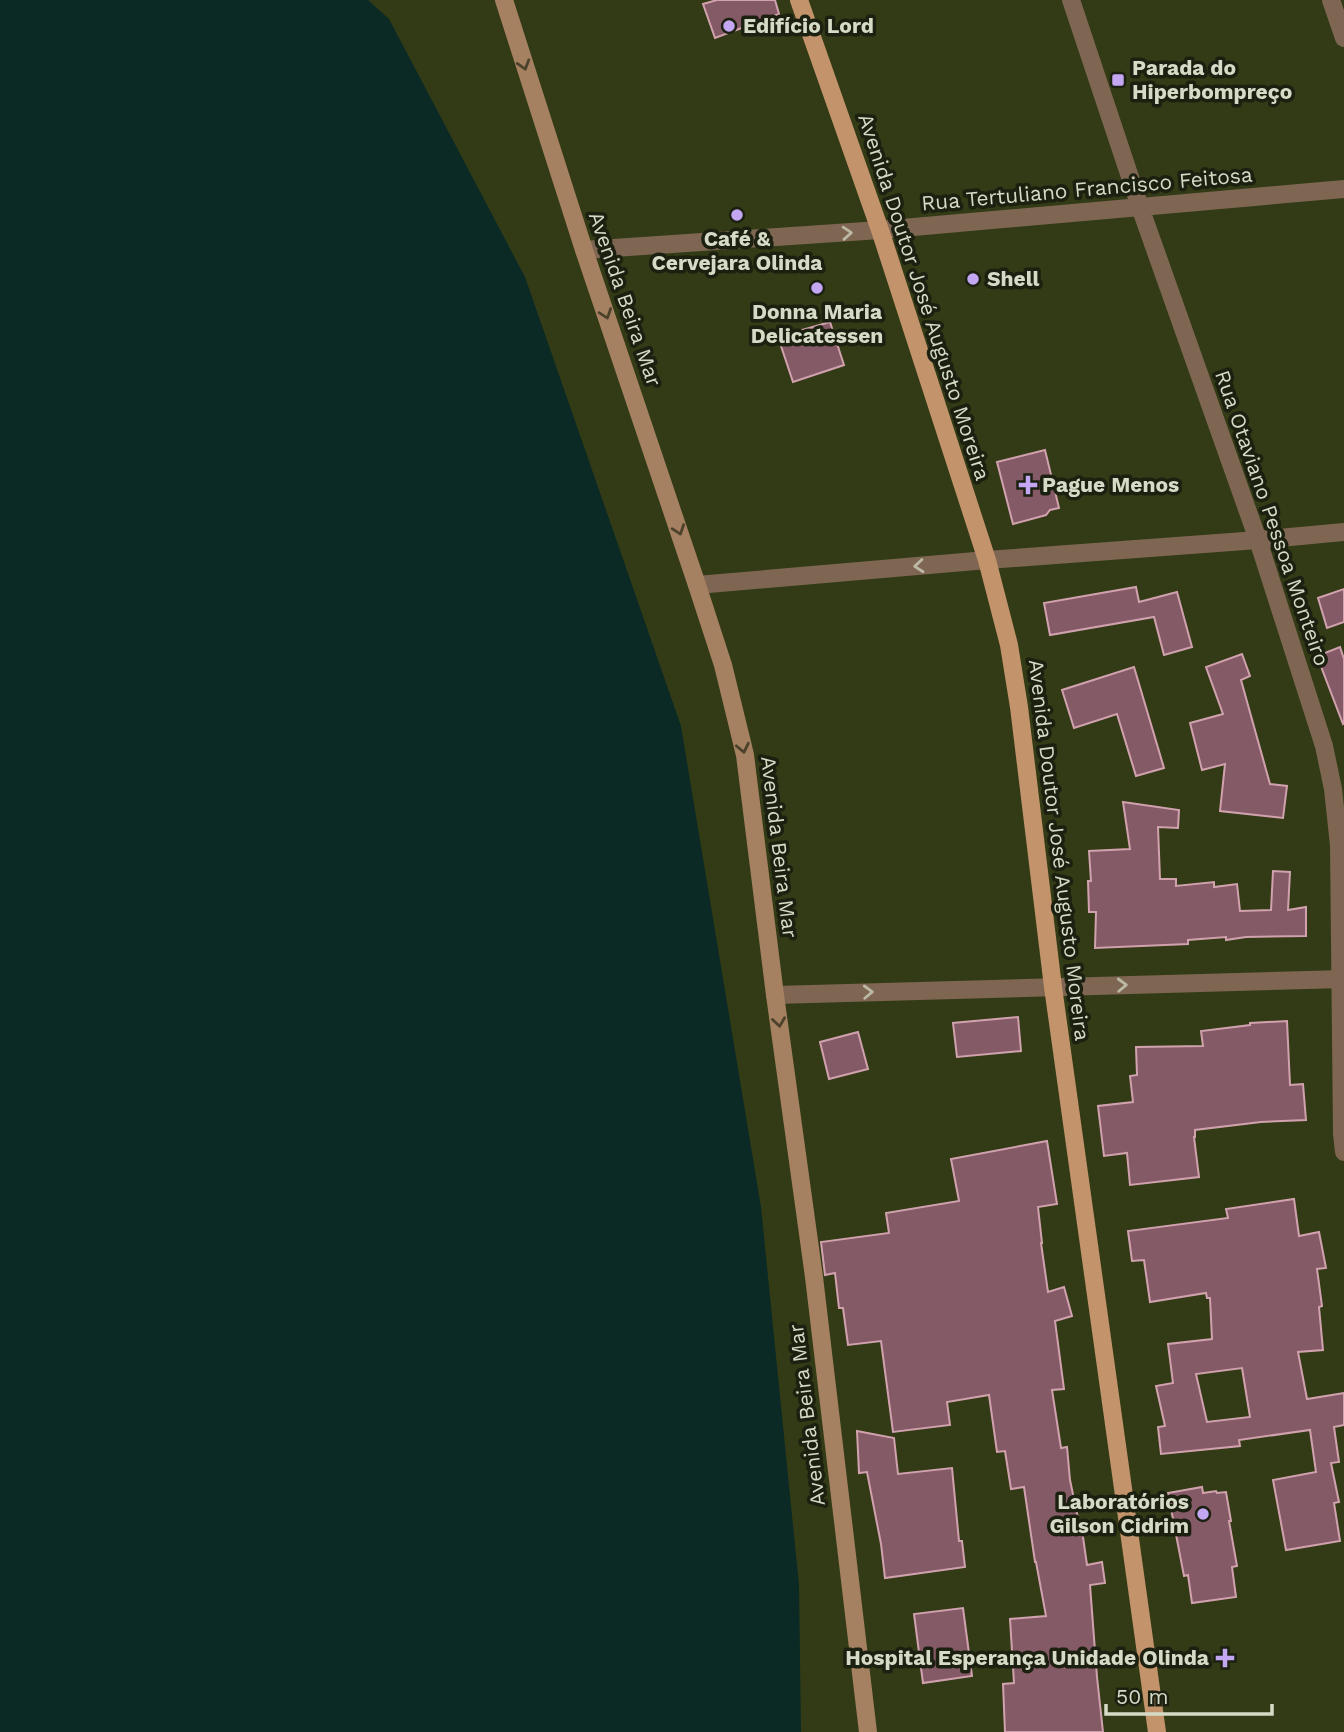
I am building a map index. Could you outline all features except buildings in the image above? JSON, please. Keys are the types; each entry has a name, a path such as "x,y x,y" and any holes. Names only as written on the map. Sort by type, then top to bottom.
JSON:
{"main road":[{"name":"Avenida Beira Mar","path":"504,0 584,250 698,585 723,665 745,755 814,1277 868,1732"},
{"name":"Avenida Doutor José Augusto Moreira","path":"799,0 880,230 987,560 1009,645 1021,720 1053,987 1157,1732"}],"street":[{"name":"Rua Otaviano Pessoa Monteiro","path":"1071,0 1139,207 1258,540 1320,735 1333,789 1339,845 1344,1152"},
{"path":"1331,0 1344,38"},
{"name":"Rua Tertuliano Francisco Feitosa","path":"584,250 880,230 1344,189"},
{"path":"698,585 1344,532"},
{"path":"775,995 1342,979"}],"water":[{"path":"0,0 368,0 389,19 525,277 681,726 761,1207 799,1585 801,1732 0,1732"}],"place":[{"name":"Edifício Lord","path":"729,26"},
{"name":"Parada do Hiperbompreço","path":"1118,80"},
{"name":"Café & Cervejara Olinda","path":"737,215"},
{"name":"Shell","path":"973,279"},
{"name":"Donna Maria Delicatessen","path":"817,288"},
{"name":"Pague Menos","path":"1028,485"},
{"name":"Laboratórios Gilson Cidrim","path":"1203,1514"},
{"name":"Hospital Esperança Unidade Olinda","path":"1225,1658"}]}
